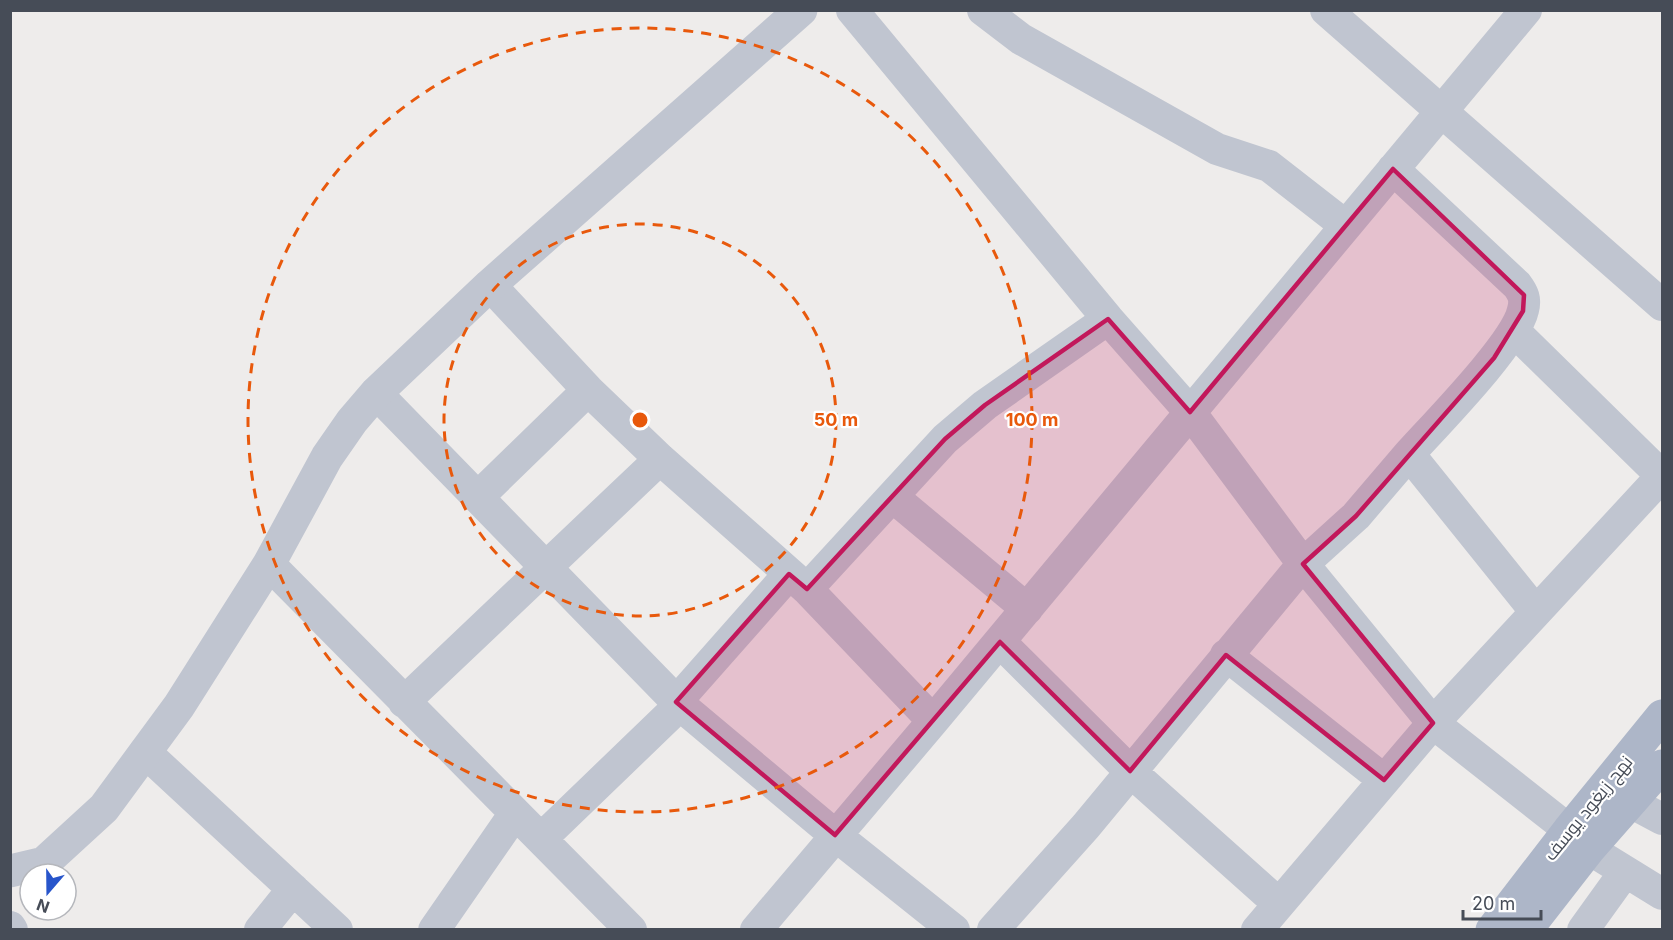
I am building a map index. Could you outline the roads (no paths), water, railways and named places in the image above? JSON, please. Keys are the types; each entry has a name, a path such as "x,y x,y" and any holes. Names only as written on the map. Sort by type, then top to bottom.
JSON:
{"main road":[{"name":"نهج زيغود يوسف","path":"1526,930 1579,839 1662,716"},
{"name":"نهج زيغود يوسف","path":"1492,930 1579,839 1632,803 1662,766"}],"street":[{"path":"10,871 44,864 104,808 179,706 269,564 327,457 352,421 376,393 490,285 801,10"},
{"path":"852,10 1108,319 1190,412 1303,564 1433,723 1624,873 1662,894"},
{"path":"983,10 1021,39 1217,149 1244,160 1269,166 1346,226"},
{"path":"1326,10 1443,110 1662,305"},
{"path":"756,930 1000,642 1526,10"},
{"path":"993,930 1086,826 1303,564 1356,516 1514,331 1523,311 1524,295 1517,285 1393,169"},
{"path":"490,285 588,390 660,459 798,581 933,721"},
{"path":"541,839 798,581 893,497 945,440 985,405 1108,319"},
{"path":"1257,930 1433,723 1662,477 1514,331"},
{"path":"478,496 588,390"},
{"path":"376,393 678,704 835,835 954,930"},
{"path":"1409,454 1536,612"},
{"path":"404,702 660,459"},
{"path":"893,497 1027,609"},
{"path":"269,564 631,930"},
{"path":"1000,642 1130,771 1279,904"},
{"path":"1226,655 1384,780"},
{"path":"145,752 338,930"},
{"path":"1632,803 1662,819"},
{"path":"434,930 515,813"},
{"path":"1583,930 1624,873"},
{"path":"260,930 293,889"}]}
